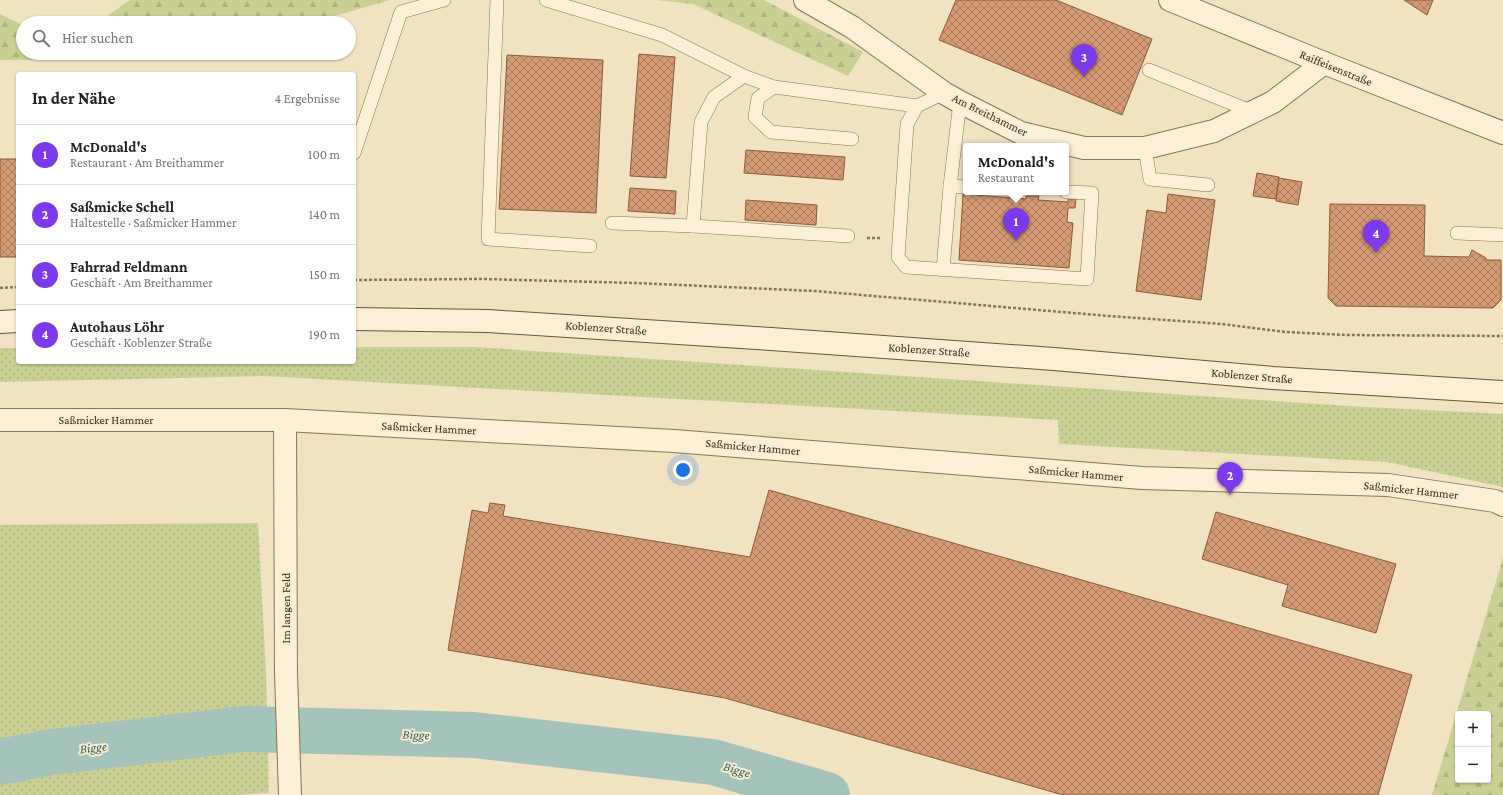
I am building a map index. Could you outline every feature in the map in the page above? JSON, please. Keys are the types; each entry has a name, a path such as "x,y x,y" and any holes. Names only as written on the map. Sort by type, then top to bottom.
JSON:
{"street":[{"name":"Am Breithammer","path":"805,0 852,27 952,97 1021,133 1063,143"},
{"name":"Raiffeisenstraße","path":"1170,0 1324,63 1503,133"},
{"name":"Am Breithammer","path":"1069,144 1084,148 1145,148 1214,131 1273,102 1324,63"},
{"name":"Koblenzer Straße","path":"356,319 488,321 763,338 1062,360 1273,378 1503,392"},
{"path":"0,322 16,321"},
{"name":"Saßmicker Hammer","path":"0,420 285,420 674,441 1142,478 1388,485 1494,501 1503,505"},
{"name":"Im langen Feld","path":"285,420 286,673 290,787"}],"lane":[{"path":"356,147 400,12 444,0"},
{"path":"497,0 488,239 590,246"},
{"path":"546,0 662,36 744,76 774,86 917,106 952,97 950,186 943,270"},
{"path":"1149,70 1253,112"},
{"path":"693,226 701,122 714,97 744,76"},
{"path":"774,86 758,98 755,117 771,132 852,139"},
{"path":"917,106 907,124 898,257 906,267 1087,279 1092,193 1069,192"},
{"path":"1145,148 1150,179 1208,185"},
{"path":"950,186 963,187"},
{"path":"612,223 693,226 848,236"},
{"path":"1457,233 1503,235"}],"path":[{"path":"356,280 491,280 636,283 815,291 1222,324 1285,332 1345,335 1503,336"},
{"path":"0,288 16,287"}],"green space":[{"path":"130,0 390,0 334,16 107,16"},
{"path":"657,0 764,0 863,52 848,76 693,4"},
{"path":"0,14 16,22 16,60 0,60"},
{"path":"356,347 476,347 1348,406 1503,414 1503,487 1387,462 1059,444 1058,420 264,376 0,382 0,348 16,348 16,364 356,364"},
{"path":"258,523 266,673 269,793 234,795 0,795 0,525"},
{"path":"1503,558 1503,795 1432,795 1455,718 1455,783 1491,783 1491,711 1457,711"}],"building":[{"path":"956,0 1056,0 1152,39 1122,115 939,40"},
{"path":"1404,0 1433,0 1427,15"},
{"path":"639,54 675,57 666,178 630,176"},
{"path":"507,55 603,60 596,213 499,209"},
{"path":"746,150 845,157 843,180 744,173"},
{"path":"0,159 16,159 16,257 0,257"},
{"path":"1257,173 1279,177 1276,199 1253,196"},
{"path":"1279,178 1302,182 1298,205 1276,201"},
{"path":"630,188 676,191 675,214 628,211"},
{"path":"963,194 1026,199 1026,196 1039,196 1038,200 1068,202 1068,199 1076,199 1075,208 1068,208 1067,222 1073,223 1069,268 959,260"},
{"path":"1168,194 1215,200 1201,300 1136,291 1147,210 1166,213"},
{"path":"746,200 817,205 816,225 745,220"},
{"path":"1330,204 1425,205 1424,256 1469,257 1472,250 1486,258 1486,260 1501,260 1501,300 1493,308 1336,306 1328,298"},
{"path":"769,490 1412,675 1378,795 1063,795 725,698 448,650 472,510 488,513 490,503 505,505 503,516 750,557"},
{"path":"1216,512 1396,564 1376,633 1282,606 1288,585 1202,559"}],"waterway":[{"name":"Bigge","path":"0,762 53,752 243,729 474,735 713,762 827,795"}],"place":[{"name":"Fahrrad Feldmann","path":"1084,77"},
{"name":"McDonald's","path":"1016,241"},
{"name":"Autohaus Löhr","path":"1376,253"},
{"name":"Saßmicke Schell","path":"1230,495"}]}
